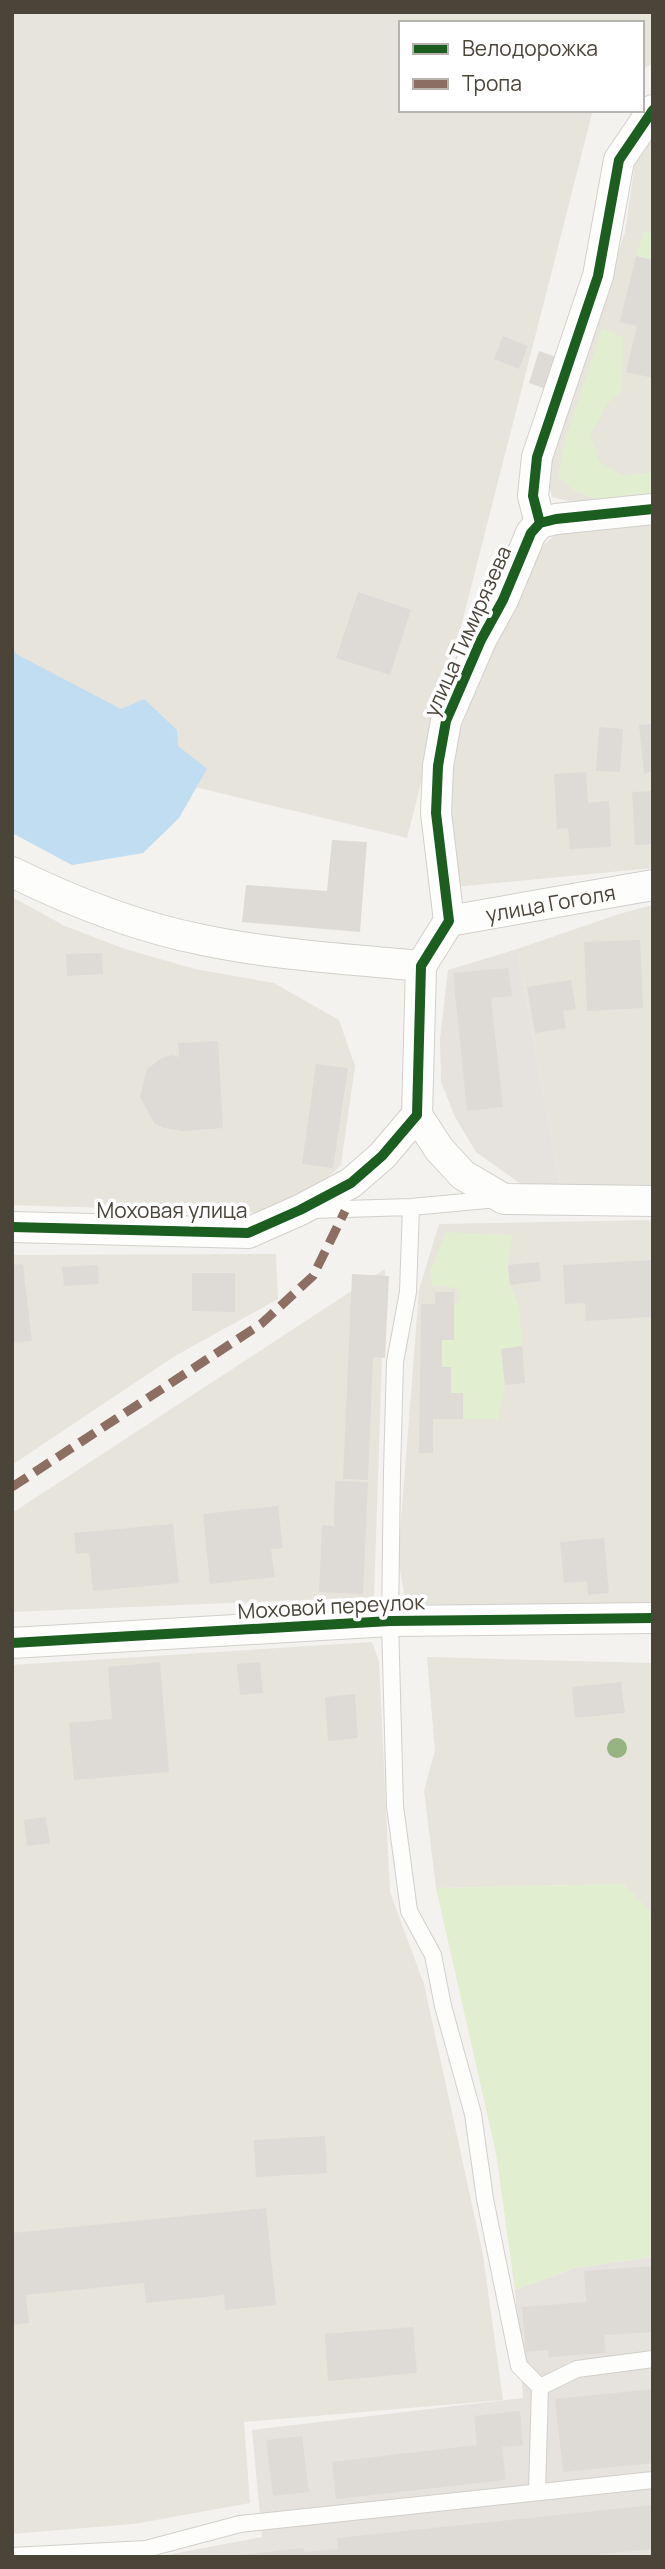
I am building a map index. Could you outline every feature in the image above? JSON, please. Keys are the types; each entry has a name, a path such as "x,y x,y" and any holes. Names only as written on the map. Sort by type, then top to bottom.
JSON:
{"street":[{"path":"653,110 619,160 598,276 537,457 533,496 540,523 653,509"},
{"name":"улица Тимирязева","path":"449,921 436,813 438,766 446,721 531,533 540,523"},
{"path":"12,872 97,910 203,940 312,956 421,966"},
{"name":"улица Гоголя","path":"449,921 653,886"},
{"path":"449,921 421,966 417,1115 439,1149 463,1175 504,1199 653,1201"},
{"name":"Моховая улица","path":"12,1227 248,1233 351,1183 382,1156 417,1115"},
{"name":"Моховой переулок","path":"12,1643 390,1621 653,1618"}],"lane":[{"path":"300,1210 345,1211 504,1199"},
{"path":"411,1207 408,1292 396,1362 390,1621 395,1806 409,1911 433,1955 443,2006 472,2114 485,2199 519,2366 540,2387 537,2492"},
{"path":"540,2387 577,2369 653,2359"},
{"path":"12,2556 99,2554 146,2549 240,2524 653,2480"}],"shaded area":[{"path":"12,12 653,12 653,63 644,69 644,21 399,21 399,112 592,112 407,838 12,743"},
{"path":"653,133 653,500 594,507 552,497 545,470 568,410 625,232 636,157"},
{"path":"653,517 653,868 456,887 444,800 455,730 494,643 543,545 566,526"},
{"path":"12,897 65,926 125,949 195,969 274,983 339,1020 355,1066 341,1165 327,1178 268,1213 12,1205"},
{"path":"653,905 653,1188 561,1190 517,949"},
{"path":"517,949 561,1190 521,1184 476,1152 455,1117 441,1082 440,1039 448,970"},
{"path":"653,1220 653,1608 406,1604 398,1559 419,1290 439,1224"},
{"path":"276,1254 278,1299 175,1356 12,1465 12,1255"},
{"path":"385,1269 374,1597 12,1612 12,1513"},
{"path":"372,1642 379,1661 390,1892 424,1984 483,2255 503,2400 244,2422 250,2503 134,2524 12,2534 12,1665"},
{"path":"427,1657 653,1663 653,1915 623,1884 436,1888 424,1790 435,1751"},
{"path":"653,2257 653,2557 156,2557 262,2537 252,2430 523,2398 515,2290 575,2268"}],"green space":[{"path":"644,231 653,233 653,260 636,256"},
{"path":"602,328 623,338 622,392 608,403 590,435 599,462 624,476 653,472 653,492 613,499 591,498 570,487 558,476 563,446"},
{"path":"446,1232 512,1235 508,1266 510,1285 519,1306 522,1346 501,1349 505,1385 498,1419 463,1419 463,1393 451,1393 451,1367 442,1367 442,1340 454,1340 454,1304 460,1302 460,1290 432,1286 430,1271"},
{"path":"623,1884 653,1915 653,2257 575,2268 515,2290 496,2153 436,1888"}],"water":[{"path":"12,647 16,654 121,709 144,699 177,730 178,746 207,769 179,818 143,853 72,865 12,833"}],"building":[{"path":"636,256 653,260 653,378 626,372 637,326 620,322"},
{"path":"503,336 528,346 519,369 494,359"},
{"path":"539,351 562,359 552,391 529,383"},
{"path":"358,592 411,610 390,675 336,658"},
{"path":"653,724 653,772 644,773 639,725"},
{"path":"599,727 623,729 620,772 596,771"},
{"path":"586,772 588,803 609,801 611,847 570,849 568,828 557,829 554,774"},
{"path":"653,791 653,844 635,845 632,792"},
{"path":"332,840 367,842 360,932 242,922 246,885 327,891"},
{"path":"640,940 643,1008 587,1011 584,942"},
{"path":"102,953 103,974 67,976 66,954"},
{"path":"508,968 512,996 491,998 503,1107 467,1111 453,973"},
{"path":"571,980 576,1009 563,1011 566,1028 535,1033 527,987"},
{"path":"218,1041 223,1128 183,1131 164,1128 154,1123 140,1097 147,1069 162,1058 172,1055 179,1057 178,1043"},
{"path":"316,1064 348,1068 333,1168 302,1164"},
{"path":"653,1260 651,1317 586,1321 585,1303 565,1304 563,1265"},
{"path":"539,1262 541,1281 510,1285 508,1265"},
{"path":"23,1264 32,1341 12,1343 12,1265"},
{"path":"98,1265 99,1284 64,1286 62,1267"},
{"path":"192,1273 235,1273 235,1312 192,1311"},
{"path":"352,1274 389,1276 385,1358 373,1357 368,1480 343,1479"},
{"path":"435,1292 454,1292 454,1340 442,1340 442,1367 451,1367 451,1393 463,1393 463,1419 433,1419 433,1453 419,1453 421,1304 435,1304"},
{"path":"522,1346 525,1383 505,1385 501,1349"},
{"path":"335,1481 368,1482 363,1594 319,1592 322,1525 334,1526"},
{"path":"278,1506 283,1548 271,1549 275,1577 210,1584 203,1514"},
{"path":"173,1524 179,1583 93,1591 89,1553 76,1554 74,1533"},
{"path":"604,1538 609,1593 588,1595 587,1581 564,1583 560,1542"},
{"path":"160,1662 169,1772 74,1780 69,1723 112,1719 108,1667"},
{"path":"260,1662 263,1693 240,1695 237,1664"},
{"path":"621,1682 625,1713 575,1718 572,1687"},
{"path":"355,1694 358,1738 328,1741 325,1697"},
{"path":"46,1817 50,1843 27,1846 24,1820"},
{"path":"325,2136 327,2173 256,2177 254,2140"},
{"path":"266,2208 276,2305 225,2310 224,2295 146,2303 144,2283 26,2295 29,2323 12,2325 12,2233"},
{"path":"653,2266 653,2332 604,2335 606,2353 549,2357 548,2350 526,2352 522,2307 586,2302 584,2271"},
{"path":"413,2327 417,2373 328,2381 325,2334"},
{"path":"653,2389 653,2463 563,2472 555,2399"},
{"path":"520,2411 523,2445 502,2447 506,2480 336,2499 332,2462 477,2445 474,2416"},
{"path":"302,2436 309,2492 273,2496 266,2440"},
{"path":"653,2505 653,2549 574,2557 241,2557 304,2548 304,2552 338,2549 337,2538"}],"marked path":[{"path":"12,1487 261,1324 313,1276 345,1211"}],"cycle path":[{"path":"540,523 533,496 537,457 598,276 619,160 653,110"},
{"path":"12,1227 248,1233 351,1183 382,1156 417,1115 421,966 449,921 436,813 438,766 446,721 531,533 540,523 653,509"},
{"path":"12,1643 390,1621 653,1618"}]}
